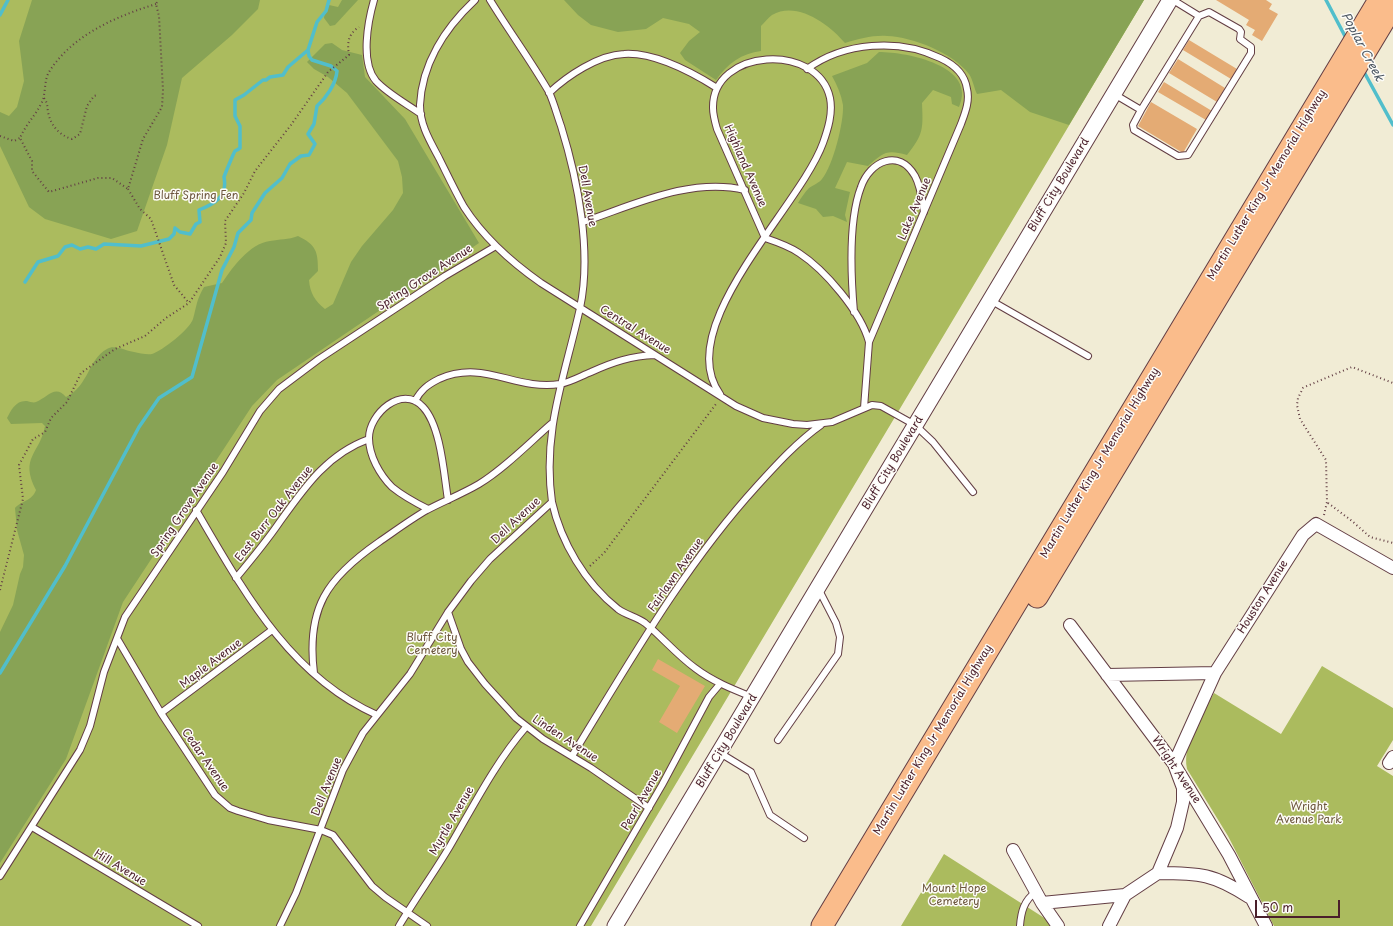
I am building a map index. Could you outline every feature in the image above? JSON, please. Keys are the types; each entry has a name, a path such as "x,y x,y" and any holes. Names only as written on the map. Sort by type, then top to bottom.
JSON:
{"highway":[{"name":"Martin Luther King Jr Memorial Highway","path":"838,926 1346,84 1369,32 1379,0"},
{"name":"Martin Luther King Jr Memorial Highway","path":"822,926 1342,62 1393,6"}],"street":[{"name":"Bluff City Boulevard","path":"615,926 1171,0"},
{"path":"1319,522 1393,568"},
{"name":"Houston Avenue","path":"1174,764 1215,673 1303,535 1319,522"},
{"name":"Wright Avenue","path":"1070,625 1174,764 1229,855 1250,898 1266,926"},
{"path":"1107,675 1215,673"},
{"path":"1109,926 1125,895 1158,873 1177,828 1183,802 1182,788 1174,764"},
{"path":"1013,850 1039,898 1058,926"},
{"path":"1158,873 1184,873 1212,876 1229,884 1250,898"},
{"path":"1039,898 1125,895"}],"lane":[{"path":"374,0 368,23 367,55 373,75 382,86 420,114"},
{"path":"420,114 423,82 432,57 454,21 475,0"},
{"name":"Dell Avenue","path":"280,926 296,893 343,770 363,733 410,674 448,612 490,559 552,502 549,460 551,424 580,307 584,270 583,222 565,140 549,93 490,0"},
{"path":"1171,0 1199,16"},
{"path":"1209,12 1238,29 1241,32 1240,39 1250,45 1251,52 1188,155 1178,156 1134,130 1133,125 1199,16 1209,12"},
{"name":"Lake Avenue","path":"807,69 837,53 872,46 900,46 923,50 945,60 961,73 968,90 967,108 869,342"},
{"path":"549,93 583,68 608,58 624,54 643,56 675,66 718,88"},
{"name":"Highland Avenue","path":"721,397 715,388 709,364 709,353 713,328 727,297 809,172 827,133 830,119 830,97 821,81 807,69 780,59 759,60 741,66 731,72 718,88 713,108 717,129 765,238"},
{"path":"1114,94 1141,110"},
{"name":"Central Avenue","path":"420,114 426,133 464,207 496,246 526,272 721,397 736,406 763,418 793,424 821,424 843,419 872,405 881,406 915,425"},
{"path":"854,312 852,248 855,216 861,187 871,169 877,164 892,161 899,162 912,170 919,183 924,213"},
{"path":"583,222 654,198 692,188 722,187 745,190"},
{"path":"765,238 789,247 814,265 842,296 866,332 869,342 864,408"},
{"name":"Spring Grove Avenue","path":"0,876 73,764 85,739 104,672 118,640 125,617 222,472 260,411 279,389 319,359 445,276 496,246"},
{"path":"990,300 1088,356"},
{"path":"415,401 423,388 429,383 462,371 477,372 530,384 562,384 633,356 655,355"},
{"path":"428,510 391,486 377,465 371,452 369,439 373,421 383,407 399,400 415,401 426,410 434,428 448,500"},
{"path":"314,673 312,643 313,630 319,606 330,584 357,557 428,510 480,483 495,473 551,424"},
{"name":"Fairlawn Avenue","path":"572,756 651,629 694,566 740,505 790,452 821,424"},
{"path":"915,425 933,442 973,492"},
{"name":"East Burr Oak Avenue","path":"236,578 297,497 319,471 344,451 369,439"},
{"path":"552,502 560,528 582,571 596,589 620,610 643,622 694,667 720,684 753,698"},
{"path":"196,510 253,606 272,630 314,673 344,699 377,715"},
{"path":"778,740 838,654 840,637 836,623 818,589"},
{"name":"Linden Avenue","path":"448,612 461,650 475,672 526,727 649,808"},
{"name":"Maple Avenue","path":"161,713 272,630"},
{"name":"Cedar Avenue","path":"118,640 161,713 215,795 230,808 268,820 321,830 332,835 338,840 372,886 406,913 427,926"},
{"name":"Pearl Avenue","path":"580,926 681,752 704,706 720,684"},
{"name":"Myrtle Avenue","path":"398,926 435,871 488,778 513,742 526,727"},
{"path":"720,753 751,772 770,815 804,838"},
{"name":"Hill Avenue","path":"32,827 198,926"},
{"path":"1020,926 1021,915 1025,903 1039,898"}],"path":[{"path":"128,189 143,138 162,107 163,90 159,16 156,4 158,0"},
{"path":"0,136 14,141 20,138 25,126 35,115 44,97 48,73 63,54 85,36 124,14 156,4"},
{"path":"0,590 23,499 19,465 33,439 45,432 51,418 67,402 81,373 115,349 145,336 166,318 189,303 220,257 226,243 225,221 244,193 255,171 332,70 349,55 347,44 349,37 357,28 368,23"},
{"path":"44,97 48,103 48,112 54,129 72,139 80,134 87,106 94,96 98,95"},
{"path":"20,138 32,161 32,171 49,192 98,178 112,178 128,189 140,209 151,219 174,286 189,303"},
{"path":"1319,522 1327,502 1326,460 1304,427 1297,412 1298,398 1303,388 1352,367 1393,383"},
{"path":"582,571 604,553 721,397"},
{"path":"1327,502 1352,520 1370,537 1393,543"}],"green space":[{"name":"Bluff City Cemetery","path":"0,0 1144,0 591,926 0,926"},
{"path":"32,0 260,0 258,9 232,35 182,78 167,145 137,231 111,239 45,219 29,207 0,146 0,112 9,116 17,107 24,81 19,41"},
{"path":"342,0 358,0 335,25 330,26 324,18 325,10 329,5 338,7"},
{"path":"564,0 1144,0 1069,125 1030,112 1001,90 977,94 969,74 962,66 943,53 909,39 882,36 845,43 822,22 802,13 782,11 772,15 761,26 761,51 748,54 736,60 720,74 716,80 685,60 680,53 689,41 700,32 689,24 663,18 646,29 618,32 591,25 578,15"},
{"path":"332,43 342,50 362,55 365,77 405,119 479,243 277,380 252,406 123,602 66,759 0,863 0,632 13,605 23,567 24,555 17,530 15,508 29,499 36,490 31,479 30,463 45,426 42,423 11,424 7,418 12,409 20,402 35,402 55,392 62,393 66,397 74,392 84,380 96,359 107,349 117,347 143,354 152,354 162,349 181,334 191,323 198,300 204,287 222,283 231,270 248,251 262,243 298,236 309,242 315,249 318,264 318,271 309,280 312,293 318,303 325,309 333,304 351,262 362,246 393,210 403,193 402,177 398,161 347,93 328,77 314,69 307,62 325,44"},
{"path":"879,52 906,55 922,59 937,64 949,72 958,81 962,93 959,107 952,104 951,97 933,90 922,103 921,130 917,142 907,155 894,152 885,153 868,166 847,162 835,188 850,192 845,215 847,222 833,216 823,217 816,209 798,203 809,188 818,183 826,173 837,144 842,122 843,105 839,90 832,76 867,63"},
{"name":"Wright Avenue Park","path":"1322,666 1393,708 1393,740 1377,766 1393,776 1393,926 1274,926 1228,836 1187,769 1187,749 1190,739 1214,693 1281,734"},
{"name":"Mount Hope Cemetery","path":"944,854 1046,919 1051,926 901,926"}],"building":[{"path":"1216,0 1266,0 1272,4 1269,9 1278,14 1262,41 1252,35 1255,30 1246,25 1249,20"},
{"path":"1189,40 1237,69 1231,79 1183,50"},
{"path":"1178,59 1225,88 1217,102 1169,73"},
{"path":"1164,82 1212,111 1206,120 1158,92"},
{"path":"1151,102 1197,129 1183,153 1138,126"},
{"path":"658,659 705,686 677,733 659,722 680,686 652,670"}],"waterway":[{"path":"0,15 8,0"},
{"path":"0,673 65,566 139,427 159,398 192,377 222,270 234,247 238,233 251,220 252,213 265,193 282,178 290,164 301,156 309,155 315,144 308,134 314,124 317,106 330,90 335,81 337,71 331,66 312,60 309,56 308,50 317,22 326,11 329,0"},
{"name":"Poplar Creek","path":"1326,0 1347,40"},
{"path":"25,282 38,262 58,256 65,247 72,245 80,249 88,247 96,249 104,244 141,246 169,239 174,234 175,228 180,232 190,234 196,224 200,222 199,210 215,202 222,195 225,184 224,177 235,151 240,148 240,126 235,116 235,100 263,80 270,77 283,75 288,67 308,50"},
{"name":"Poplar Creek","path":"1363,70 1393,125"}],"park label":[{"name":"Bluff Spring Fen","path":"196,196"}]}
